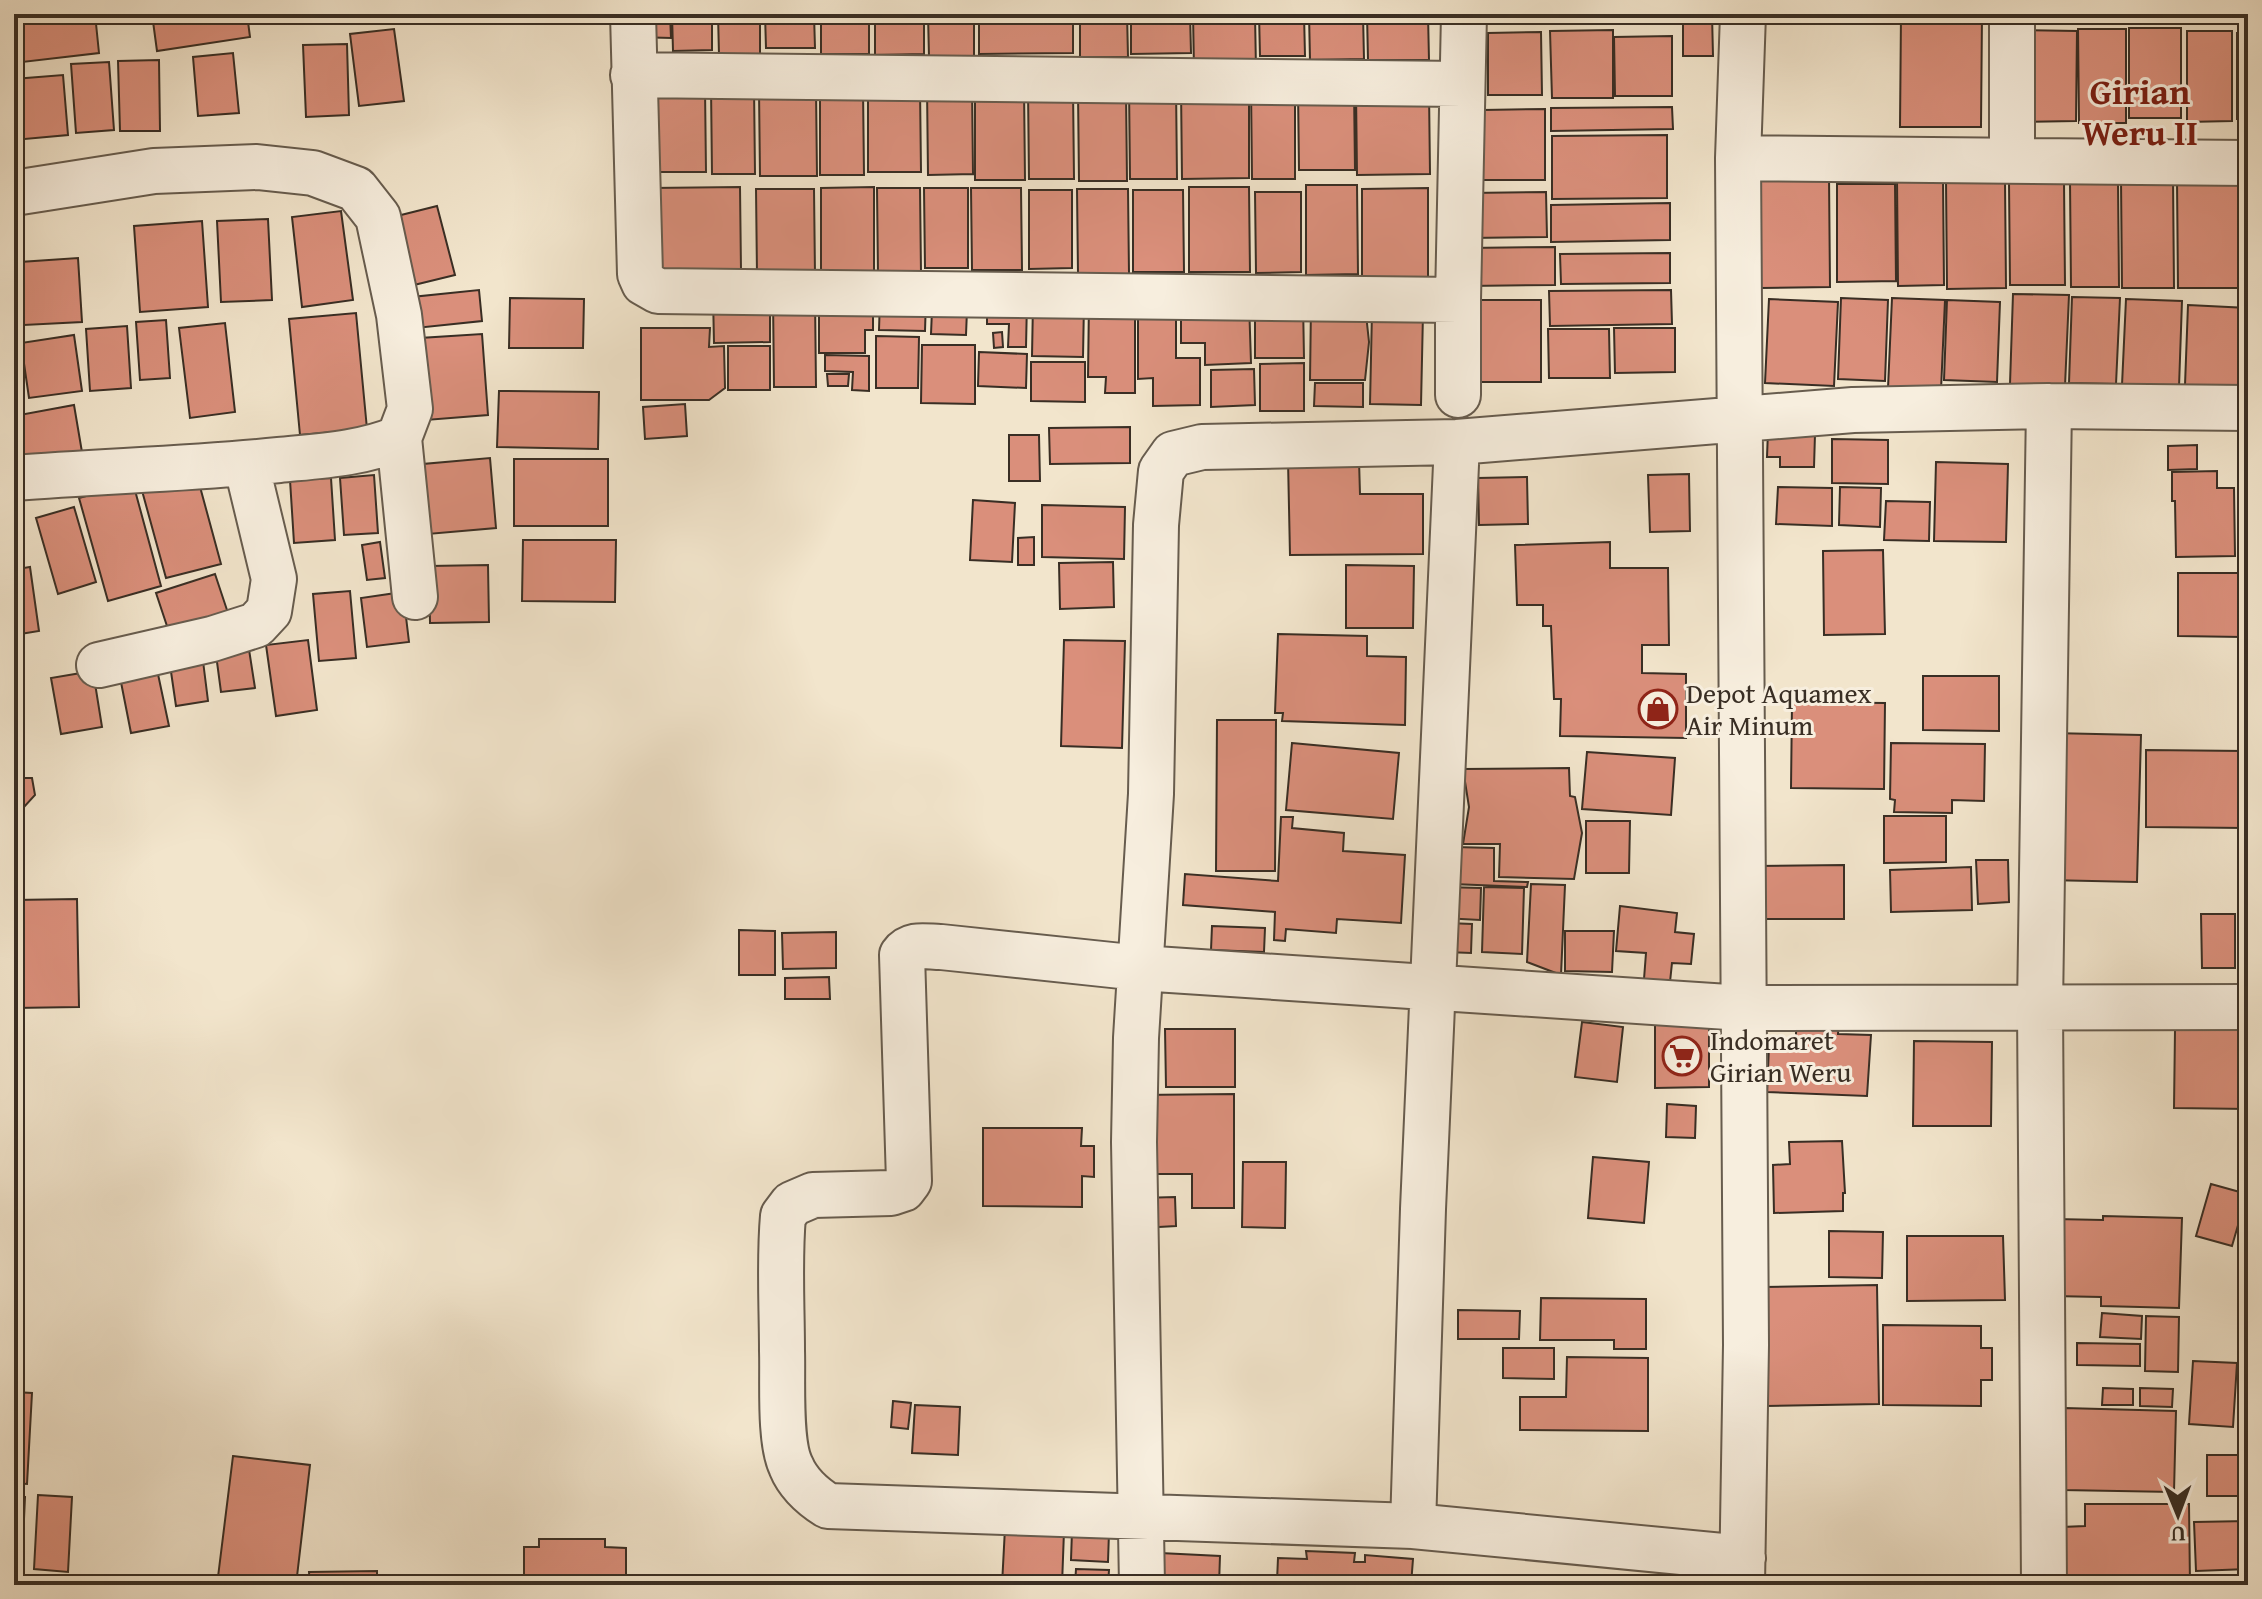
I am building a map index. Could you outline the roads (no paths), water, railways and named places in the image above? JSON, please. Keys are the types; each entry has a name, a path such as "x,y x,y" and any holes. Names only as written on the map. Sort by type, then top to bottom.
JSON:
{"street":[{"path":"633,14 640,274 644,283 658,291 1458,300"},
{"path":"1458,395 1464,14"},
{"path":"1743,14 1738,158 1741,420 1743,1008 1746,1345 1743,1572 1413,1526 828,1506 814,1497 790,1465 785,1449 783,1216 792,1204 813,1195 891,1193 903,1189 909,1181 902,955 906,949 915,946 1140,968 1743,1008 2248,1007"},
{"path":"2012,14 2012,161"},
{"path":"633,75 1462,84"},
{"path":"1738,158 2248,163"},
{"path":"14,193 154,171 257,167 313,173 356,189 378,217 399,315 410,409 399,438 415,597"},
{"path":"2044,1585 2040,1007 2049,406"},
{"path":"1142,1585 1134,1157 1136,1038 1151,794 1156,525 1161,471 1173,454 1202,447 1457,442 1853,410 2049,406 2248,408"},
{"path":"14,478 332,455 382,445 399,438"},
{"path":"1413,1526 1423,1209 1457,442"},
{"path":"99,665 212,639 256,625 269,611 274,579 246,463"}],"place":[{"name":"Depot Aquamex Air Minum","path":"1658,709"},
{"name":"Indomaret Girian Weru","path":"1682,1056"}],"district":[{"name":"Girian Weru II","path":"2140,112"}]}
